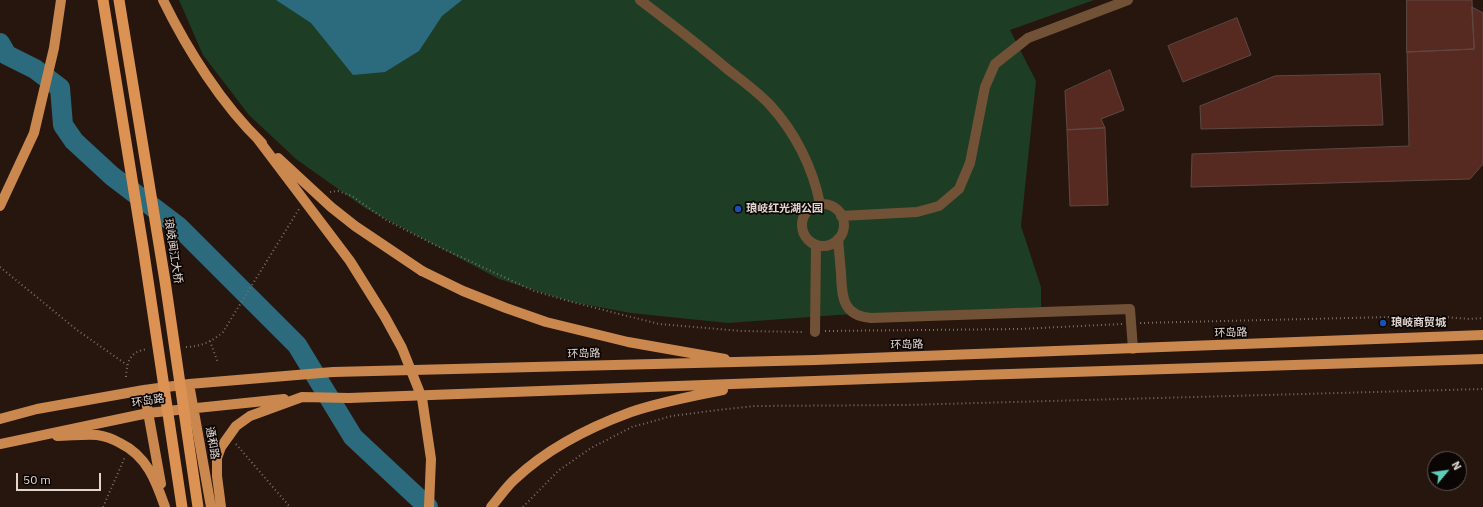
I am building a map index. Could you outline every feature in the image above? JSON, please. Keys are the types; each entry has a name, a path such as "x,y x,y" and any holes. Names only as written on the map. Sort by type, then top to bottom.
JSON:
{"highway":[{"path":"103,0 143,247 182,507"},
{"name":"琅岐闽江大桥","path":"119,0 165,281 198,507"}],"main road":[{"path":"0,206 34,133 54,48 61,0"},
{"path":"163,0 173,21 212,83 236,115 257,138 331,207 355,226 422,271 463,291 546,322 628,342 746,362"},
{"path":"257,138 350,261 402,348 422,398 431,459 429,507"},
{"name":"环岛路","path":"0,419 37,409 144,390 289,374 746,362 1483,335"},
{"path":"221,507 217,476 217,458 221,447 236,426 250,416 302,397 349,398 1483,359"},
{"name":"通和路","path":"189,384 211,507"},
{"path":"491,507 514,480 536,461 564,444 597,427 632,412 748,384"},
{"path":"144,390 165,507"},
{"name":"环岛路","path":"0,444 148,413 194,407 302,397"},
{"path":"34,436 97,435 112,439 128,447 139,456 149,468 165,507"}],"street":[{"path":"640,0 702,47 752,88 786,124 801,149 814,180 820,204"},
{"path":"841,216 917,212 939,206 959,189 970,164 985,87 995,64 1028,38 1128,0"},
{"path":"820,204 833,206 841,216 843,228 838,238 828,245 811,242 804,233 802,220 809,209 820,204"},
{"path":"838,238 843,299 851,311 860,316 871,318 1130,310 1133,349"},
{"path":"814,332 816,244"}],"path":[{"path":"0,267 77,330 127,366"},
{"path":"233,316 260,273"},
{"path":"210,341 218,363"},
{"path":"523,507 558,471 598,444 632,427 672,416 718,410 755,406 905,405 1483,389"},
{"path":"235,442 290,507"},
{"path":"103,507 128,452"}],"green space":[{"path":"179,0 1094,0 1010,30 1036,81 1021,226 1041,287 1041,307 837,315 728,323 631,313 572,302 499,279 365,208 296,159 249,115 203,55"}],"water":[{"path":"276,0 462,0 442,16 419,51 385,72 353,75 311,23"}],"building":[{"path":"1407,0 1472,0 1474,49 1407,52"},
{"path":"1472,7 1483,13 1483,164 1470,179 1191,187 1192,154 1409,146 1407,52 1474,49"},
{"path":"1237,18 1251,55 1183,82 1168,46"},
{"path":"1110,70 1124,110 1101,119 1105,128 1067,130 1065,91"},
{"path":"1380,74 1383,125 1201,129 1200,106 1275,76"},
{"path":"1105,128 1108,205 1070,206 1067,130"}],"waterway":[{"path":"0,43 7,55 35,69 60,88 63,125 74,141 112,176 179,227 297,345 353,437 428,507"}],"place":[{"name":"琅岐红光湖公园","path":"738,209"},
{"name":"琅岐商贸城","path":"1383,323"}]}
